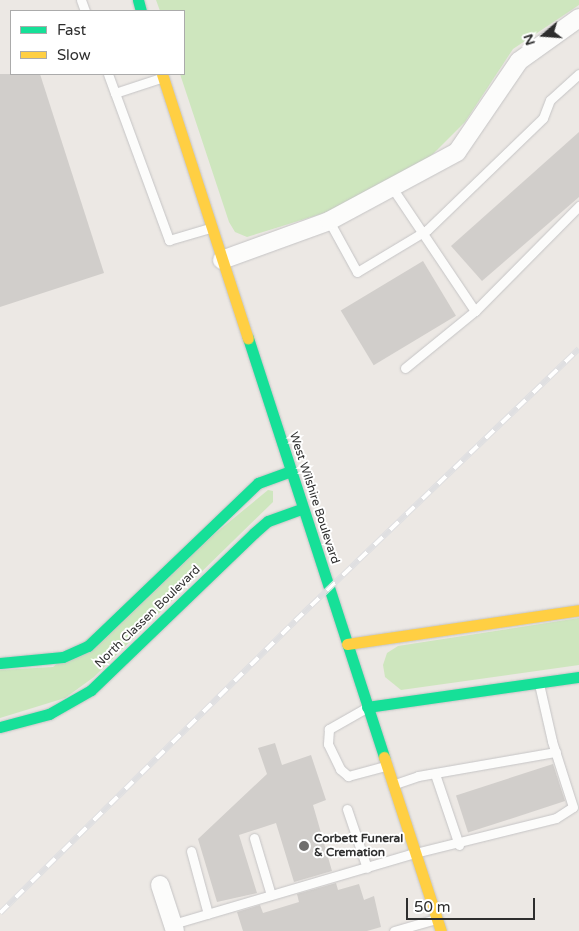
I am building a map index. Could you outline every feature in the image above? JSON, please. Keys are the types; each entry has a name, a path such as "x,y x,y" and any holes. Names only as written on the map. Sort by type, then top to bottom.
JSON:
{"street":[{"path":"222,260 329,221 393,189 457,152 519,60 579,18"},
{"name":"West Wilshire Boulevard","path":"162,76 441,931"},
{"name":"North Classen Boulevard","path":"0,662 56,658 88,646 258,483 291,471"},
{"name":"North Classen Boulevard","path":"0,727 49,714 91,690 254,533 268,521 303,508"},
{"path":"347,644 475,628 579,610"},
{"path":"367,707 579,677"},
{"path":"160,885 174,928"}],"lane":[{"path":"329,221 358,272 422,232 542,118 550,100 579,74"},
{"path":"108,75 169,240 212,228"},
{"path":"115,93 162,76"},
{"path":"393,189 475,311"},
{"path":"406,368 475,311 579,206"},
{"path":"174,928 208,914 415,853 459,845 556,818 573,807 556,752 540,684"},
{"path":"367,707 329,729 328,744 340,770 348,776 386,766"},
{"path":"393,786 436,774 556,752"},
{"path":"436,774 459,845"},
{"path":"347,809 367,868"},
{"path":"254,838 271,895"},
{"path":"191,851 208,914"},
{"path":"394,931 437,919"}],"green space":[{"path":"156,0 579,0 579,5 513,49 465,122 424,163 350,205 247,237 235,232 229,222 180,75 185,75 185,10 160,10"},
{"path":"268,490 273,491 273,502 94,677 65,698 0,718 0,670 53,667"},
{"path":"579,618 579,665 401,690 385,677 383,665 387,653 398,646"}],"building":[{"path":"0,74 40,75 104,273 0,307"},
{"path":"579,132 579,197 482,281 451,246"},
{"path":"423,261 456,316 374,365 341,310"},
{"path":"275,743 282,765 311,755 326,800 313,805 332,871 294,882 276,823 239,835 257,893 217,902 198,839 267,774 258,748"},
{"path":"553,764 565,801 468,833 456,796"},
{"path":"336,883 338,890 359,884 364,900 374,896 381,927 367,931 243,931 237,912 260,905 263,913 299,902 297,894"}],"railway":[{"path":"0,913 295,621 579,349"}],"traffic: fast":[{"path":"138,0 141,10"},
{"path":"248,338 384,757"},
{"path":"0,663 63,657 88,646 258,483 291,471"},
{"path":"0,727 49,714 91,690 254,533 268,521 303,508"},
{"path":"367,707 579,677"}],"traffic: slow":[{"path":"162,75 248,338"},
{"path":"347,644 579,610"},
{"path":"384,757 441,931"}],"place":[{"name":"Corbett Funeral & Cremation","path":"304,846"}]}
